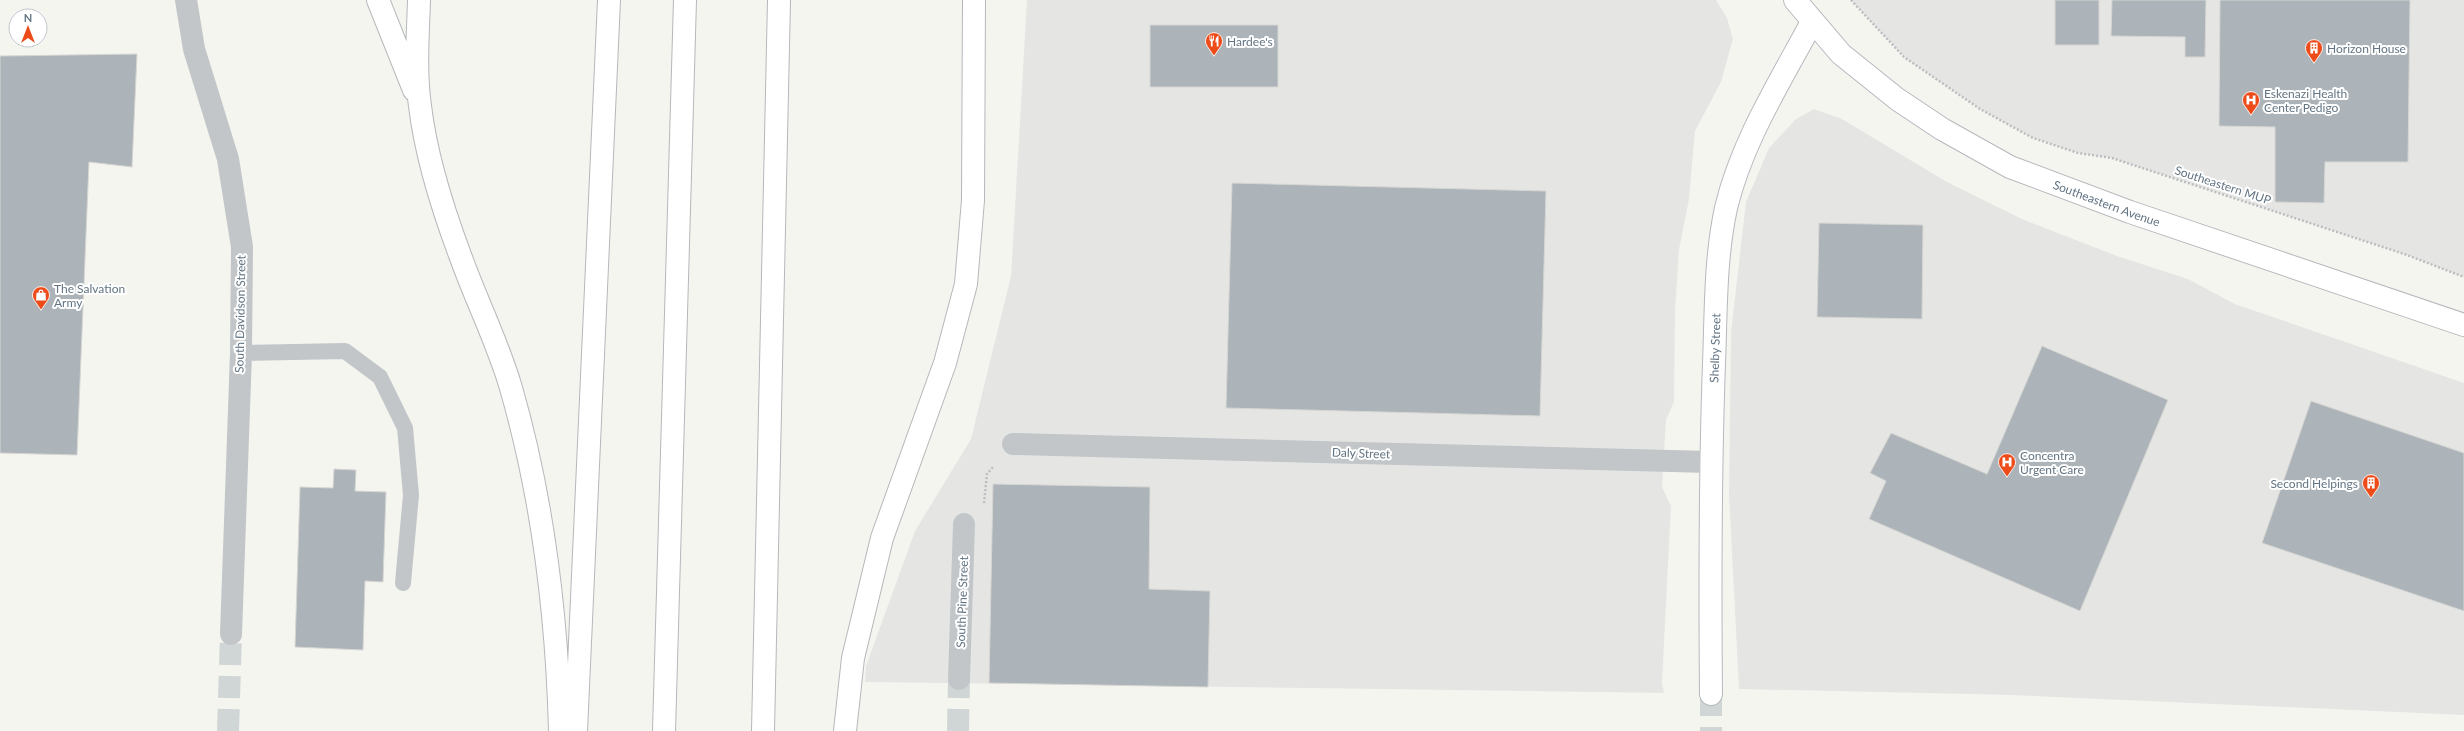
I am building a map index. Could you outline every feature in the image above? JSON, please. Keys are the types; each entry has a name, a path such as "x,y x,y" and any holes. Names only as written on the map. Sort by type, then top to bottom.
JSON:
{"main road":[{"path":"378,0 420,105"},
{"path":"419,0 420,105 429,152 441,198 460,255 502,361 526,442 539,511 555,639 560,731"},
{"path":"576,731 609,0"},
{"path":"664,731 685,0"},
{"path":"763,731 779,0"},
{"path":"845,731 853,658 882,538 944,363 966,284 973,200 974,0"},
{"name":"Southeastern Avenue","path":"1795,0 1812,22 1841,54 1897,99 1942,129 2010,167 2130,212 2464,325"},
{"name":"Shelby Street","path":"1711,694 1710,462 1716,286 1726,208 1744,152 1758,121 1812,22"}],"street":[{"name":"South Davidson Street","path":"186,0 194,49 233,184 242,247 241,353 231,634"},
{"name":"Daly Street","path":"1013,444 1710,462"},
{"name":"South Pine Street","path":"959,679 964,524"}],"lane":[{"path":"241,353 344,352 380,376 405,428 411,495 403,583"}],"path":[{"name":"Southeastern MUP","path":"1851,0 1904,57 1980,109 2033,138 2078,153 2112,158 2407,255 2464,277"},
{"path":"964,524 983,526 987,474 994,466 1012,465 1013,444"}],"shaded area":[{"path":"1027,0 1716,0 1727,18 1733,39 1721,82 1695,131 1689,199 1679,250 1675,312 1674,402 1666,420 1662,487 1671,506 1662,683 1664,693 865,682 866,666 915,531 971,439 1011,276"},
{"path":"1851,0 2464,0 2464,277 2407,255 2112,158 2078,153 2033,138 1980,109 1904,57"},
{"path":"1814,109 1842,119 1947,182 2022,219 2117,256 2188,279 2235,304 2464,383 2464,715 2012,695 1739,689 1729,495 1731,332 1746,202 1769,148 1796,119"}],"building":[{"path":"2055,0 2099,0 2099,45 2055,45"},
{"path":"2112,0 2206,0 2205,57 2185,57 2185,37 2111,36"},
{"name":"Horizon House","path":"2220,0 2410,0 2408,162 2325,162 2324,203 2275,202 2275,127 2219,126"},
{"name":"Hardee's","path":"1150,25 1278,25 1278,87 1150,87"},
{"name":"The Salvation Army","path":"137,54 132,167 89,162 77,455 0,453 0,56"},
{"path":"1232,183 1546,191 1540,416 1226,408"},
{"path":"1819,223 1923,225 1922,319 1817,317"},
{"name":"Concentra Urgent Care","path":"2042,346 2168,400 2080,611 1869,519 1886,481 1870,473 1891,433 1987,474"},
{"name":"Second Helpings","path":"2311,401 2464,453 2464,611 2262,543"},
{"path":"334,469 356,470 355,491 386,492 383,582 365,581 363,650 295,647 300,487 333,488"},
{"path":"993,484 1150,487 1149,589 1210,591 1208,687 989,683"}],"tunnel":[{"path":"228,731 231,634"},
{"path":"958,731 959,679"},
{"path":"1711,694 1711,731"}],"place":[{"name":"Hardee's","path":"1214,56"},
{"name":"Horizon House","path":"2314,63"},
{"name":"Eskenazi Health Center Pedigo","path":"2251,115"},
{"name":"The Salvation Army","path":"41,310"},
{"name":"Concentra Urgent Care","path":"2007,477"},
{"name":"Second Helpings","path":"2371,498"}]}
